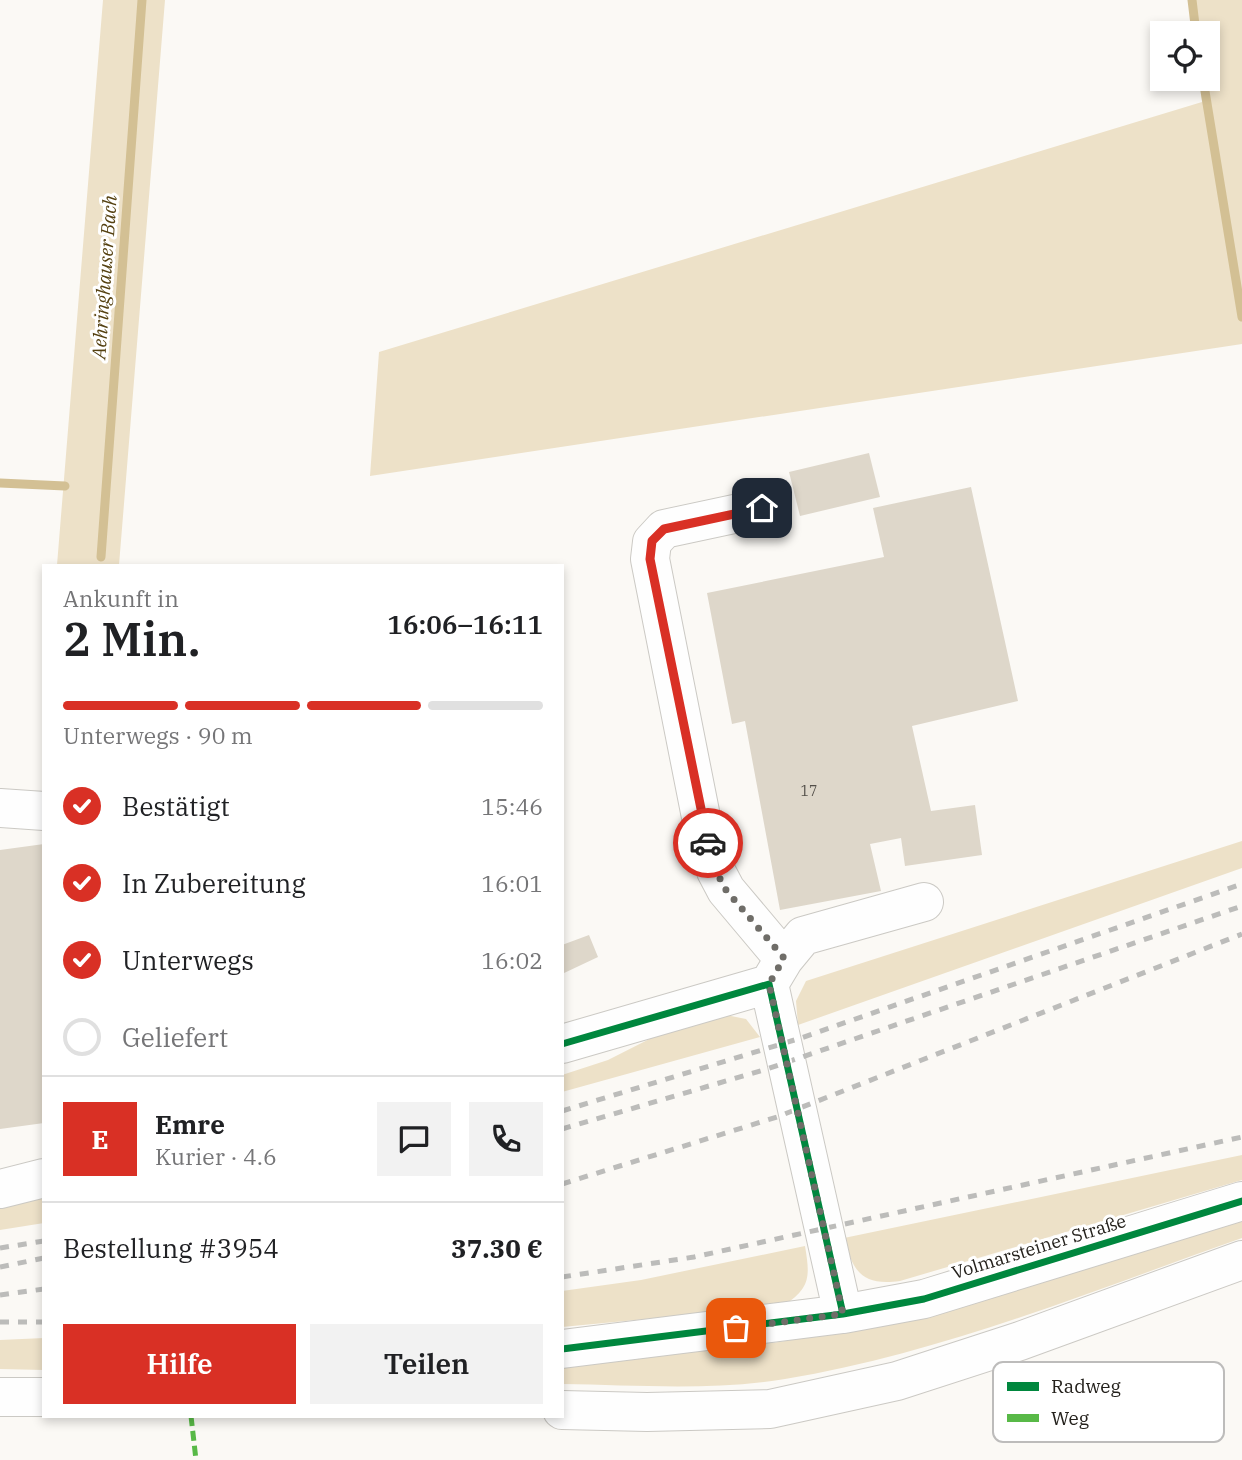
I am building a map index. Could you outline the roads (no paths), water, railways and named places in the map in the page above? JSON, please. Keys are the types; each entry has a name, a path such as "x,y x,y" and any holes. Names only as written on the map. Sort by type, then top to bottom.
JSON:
{"street":[{"path":"762,508 664,529 652,541 650,559 702,822 716,871 776,971 843,1314"},
{"path":"0,808 42,811"},
{"path":"564,1043 776,971 803,936 925,902"},
{"path":"0,1189 42,1178"},
{"name":"Volmarsteiner Straße","path":"564,1349 843,1314 924,1299 1242,1201"},
{"path":"564,1410 647,1412 770,1409 909,1377 1020,1341 1242,1261"},
{"path":"0,1397 42,1397"}],"waterway":[{"name":"Aehringhauser Bach","path":"101,557 142,0"},
{"path":"1192,0 1195,21"},
{"path":"1205,91 1242,317"},
{"path":"0,483 65,486"}],"railway":[{"path":"564,1110 801,1038 1242,884"},
{"path":"564,1128 767,1069 1242,906"},
{"path":"564,1183 777,1117 1242,934"},
{"path":"564,1277 694,1257 1242,1137"},
{"path":"0,1248 42,1241"},
{"path":"0,1267 42,1258"},
{"path":"0,1295 42,1289"},
{"path":"0,1322 42,1322"}]}
